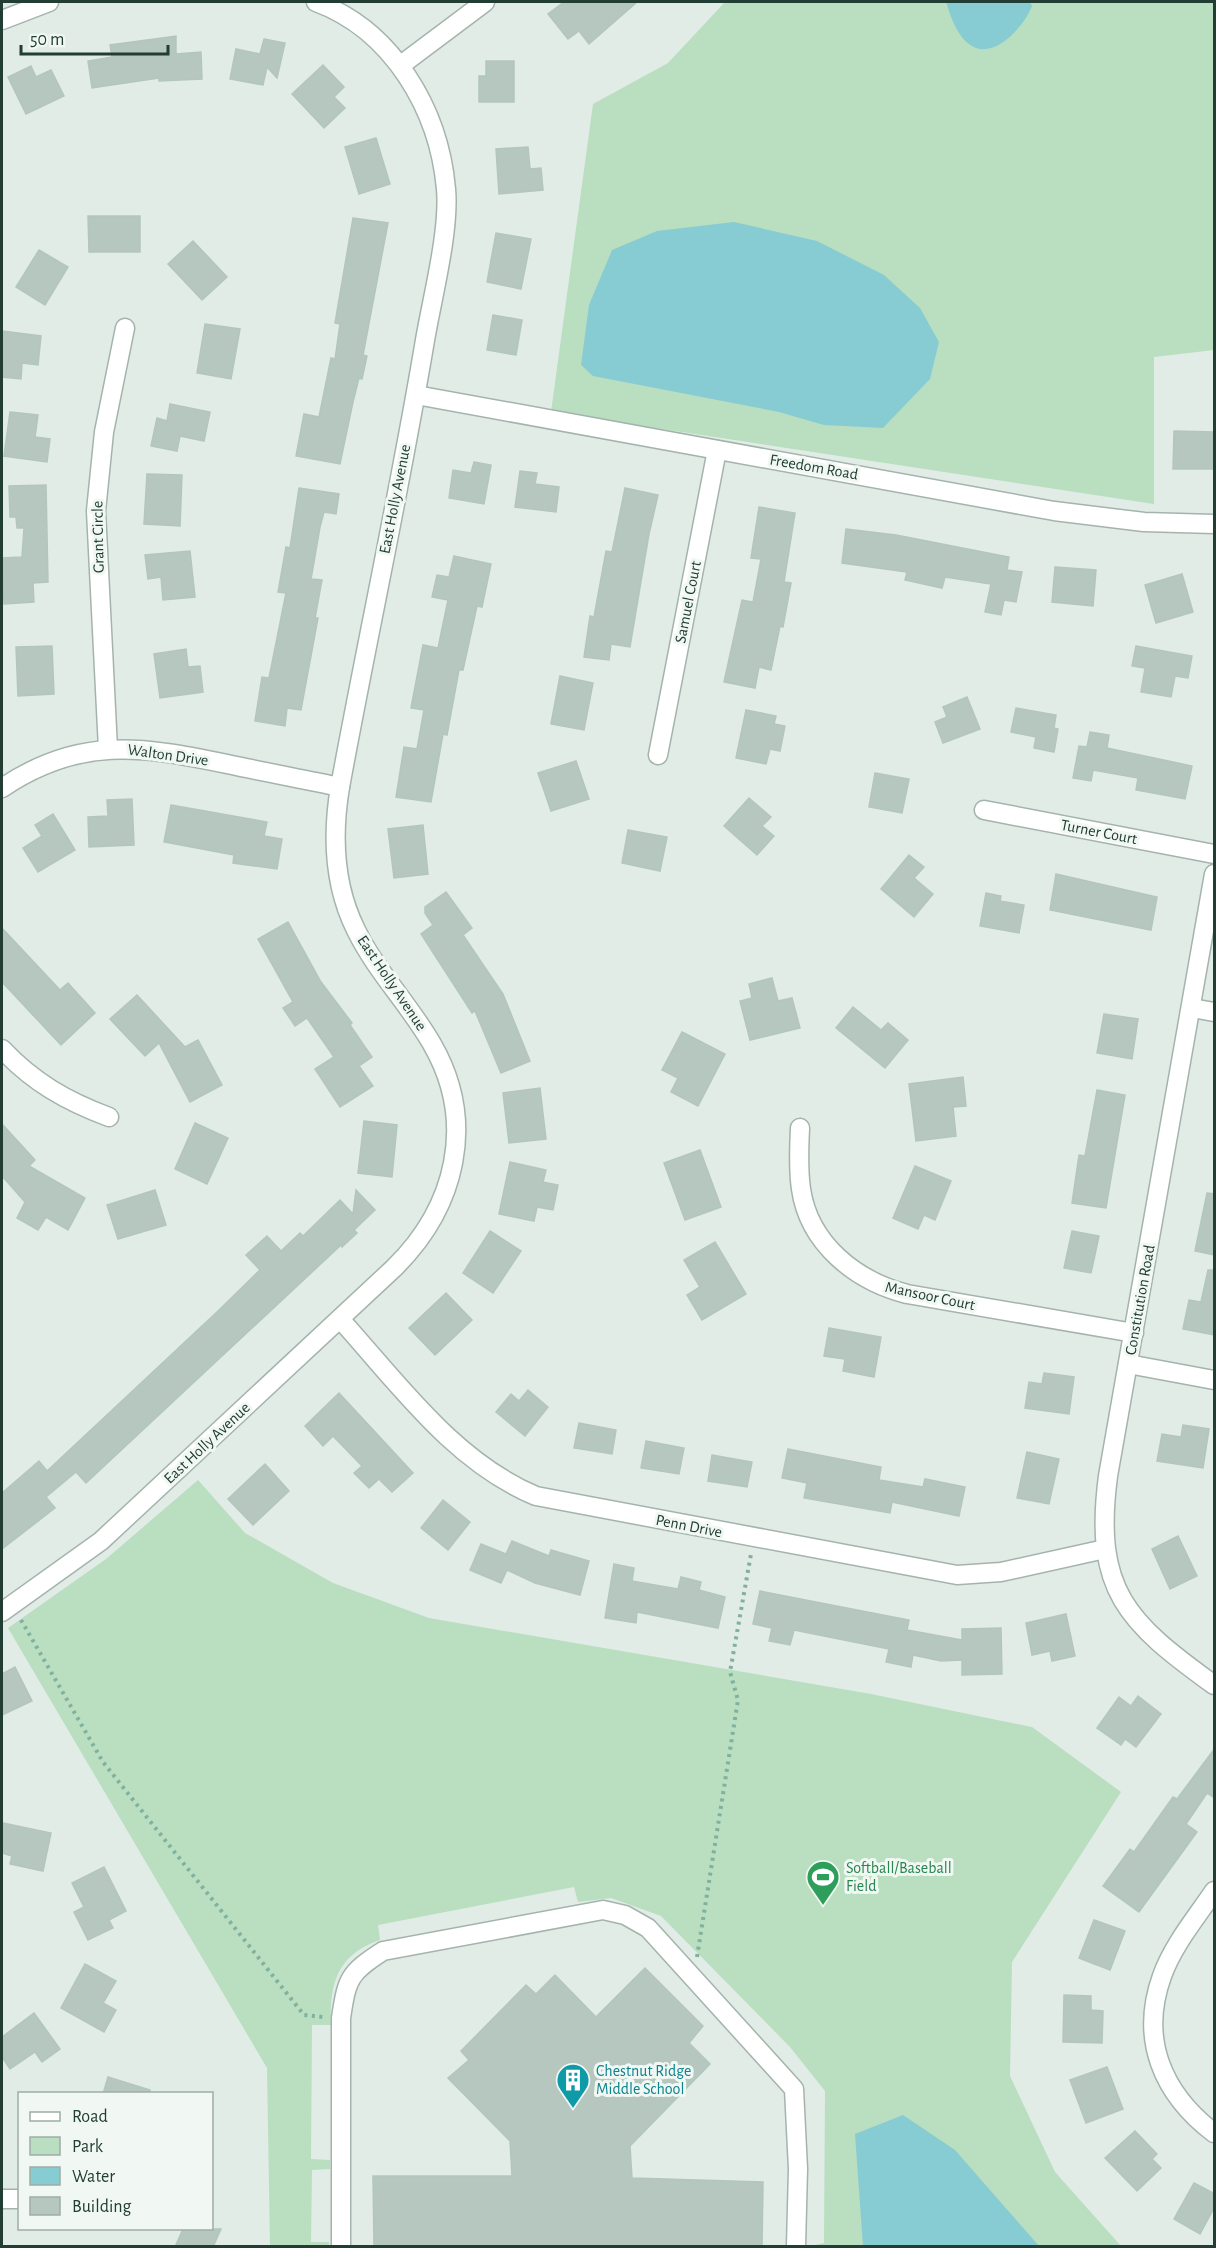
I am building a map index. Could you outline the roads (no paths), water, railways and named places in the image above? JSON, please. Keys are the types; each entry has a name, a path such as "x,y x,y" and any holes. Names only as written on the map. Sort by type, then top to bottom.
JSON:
{"street":[{"path":"2,20 49,2"},
{"name":"East Holly Avenue","path":"7,1609 101,1541 410,1252 432,1222 450,1182 456,1137 453,1097 441,1060 366,948 346,907 335,843 340,787 416,395 444,228 446,189 429,118 417,91 401,65 355,21 316,2"},
{"path":"401,65 485,2"},
{"name":"Grant Circle","path":"108,749 96,511 104,432 125,328"},
{"name":"Freedom Road","path":"416,395 1063,513 1143,522 1215,524"},
{"name":"Samuel Court","path":"658,755 717,450"},
{"name":"Walton Drive","path":"2,788 60,759 108,749 130,748 176,754 340,787"},
{"name":"Turner Court","path":"984,810 1215,854"},
{"name":"Constitution Road","path":"1215,874 1105,1499 1105,1549 1116,1584 1139,1624 1163,1648 1215,1685"},
{"path":"1192,1008 1215,1012"},
{"path":"2,1049 28,1075 52,1093 109,1117"},
{"name":"Mansoor Court","path":"800,1128 799,1172 805,1207 829,1247 855,1273 870,1282 907,1294 1134,1333"},
{"name":"Penn Drive","path":"340,1319 463,1450 518,1488 555,1501 957,1575 1001,1572 1105,1549"},
{"path":"1128,1364 1215,1380"},
{"path":"1215,1891 1168,1962 1157,1992 1153,2025 1159,2059 1171,2088 1183,2106 1215,2133"},
{"path":"341,2247 341,2018 345,1992 356,1968 383,1951 581,1912 603,1910 625,1915 648,1928 794,2089 798,2169 795,2247"},
{"path":"2,2199 18,2199"}],"water":[{"path":"946,2 1030,2 1032,6 1023,22 1008,38 999,45 981,49 972,46 962,37"},
{"path":"734,222 817,241 884,275 920,308 939,342 930,379 883,428 824,425 779,412 593,376 581,365 589,305 612,250 657,231"},
{"path":"903,2115 955,2150 1039,2246 863,2246 855,2134"}],"place":[{"name":"Softball/Baseball Field","path":"823,1906"},
{"name":"Chestnut Ridge Middle School","path":"573,2109"}]}
